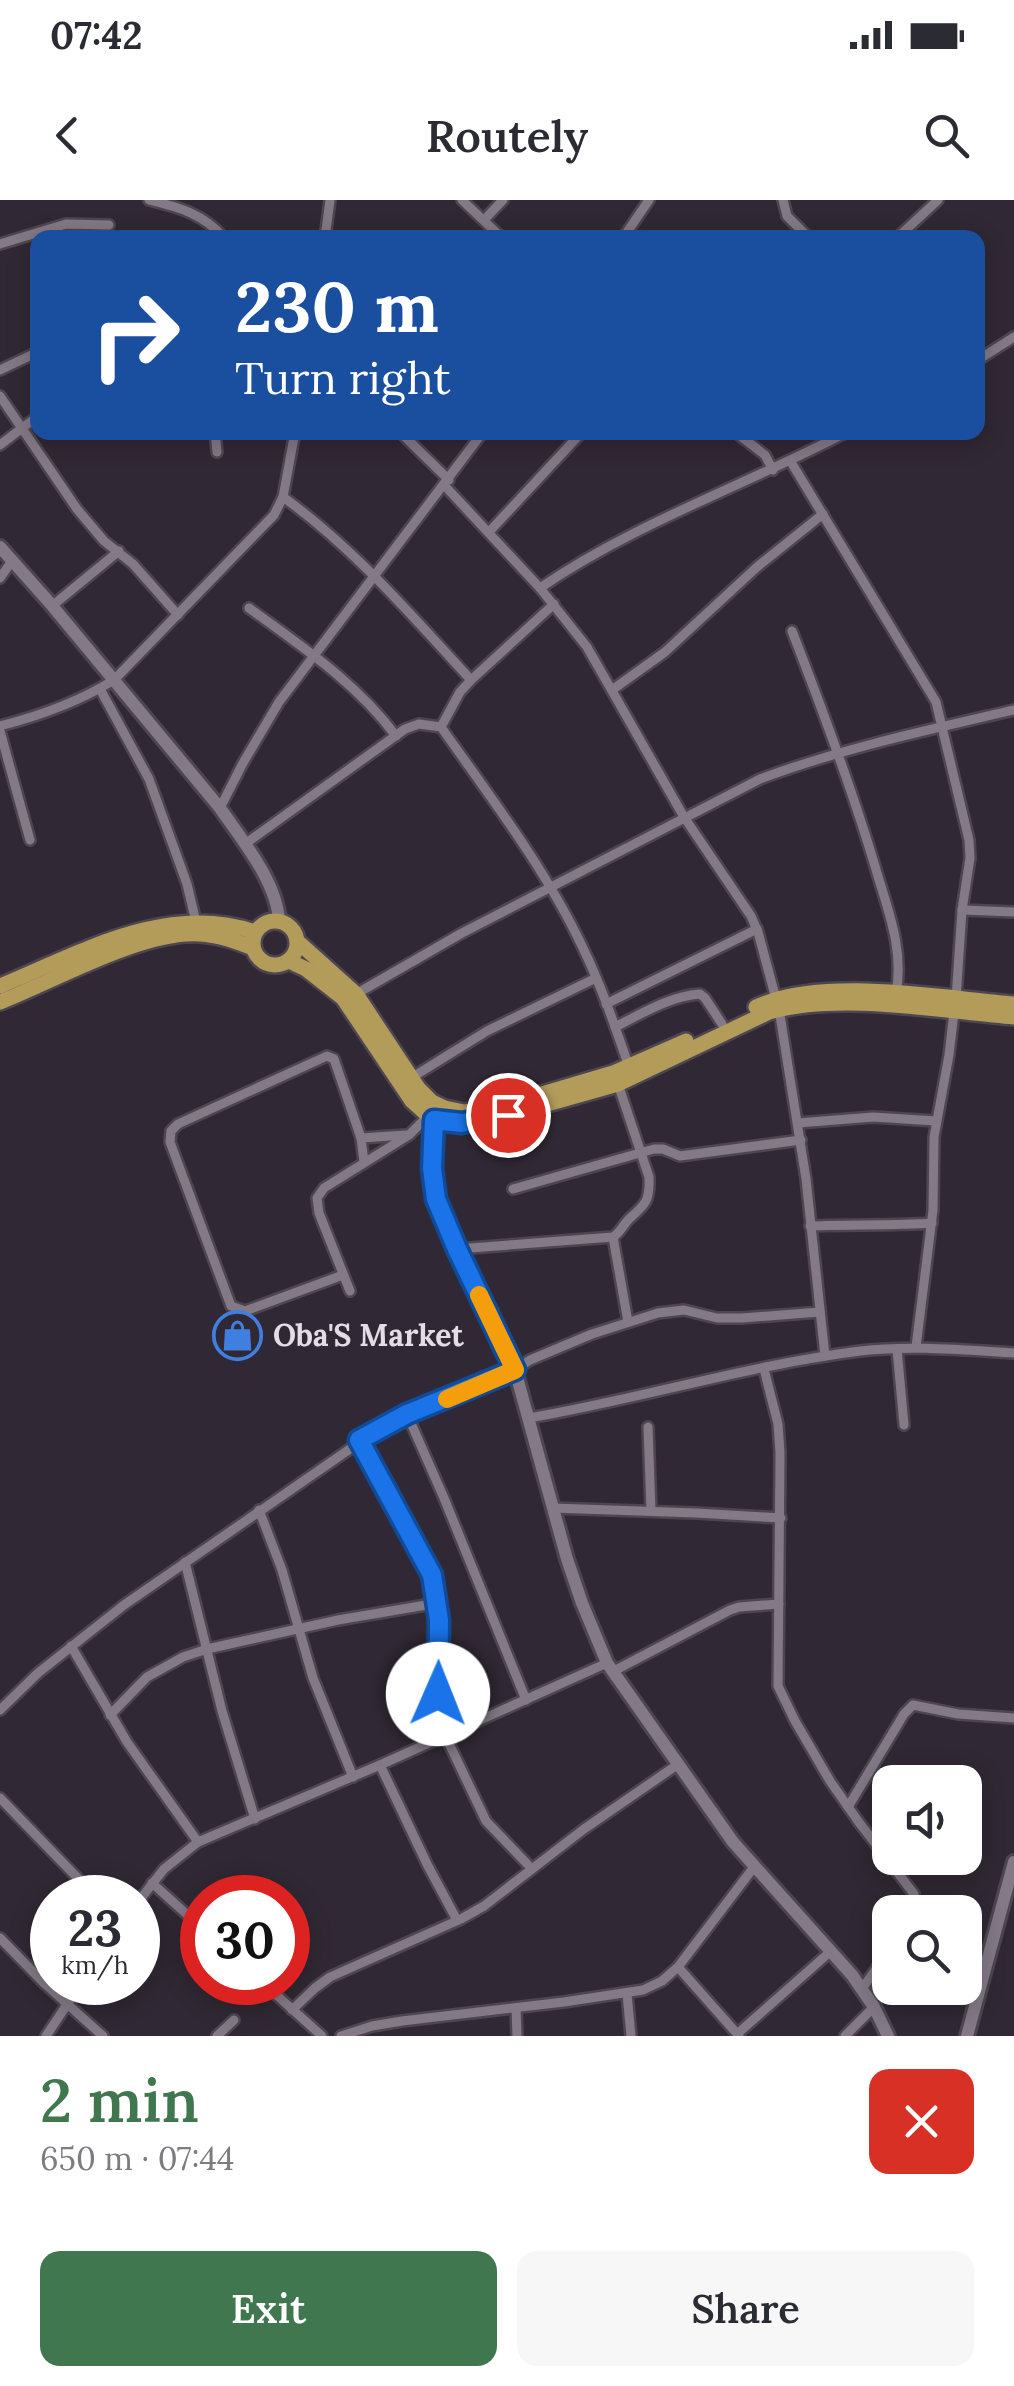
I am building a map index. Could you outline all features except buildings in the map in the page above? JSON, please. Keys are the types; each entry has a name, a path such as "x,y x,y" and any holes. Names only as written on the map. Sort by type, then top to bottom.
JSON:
{"main road":[{"path":"0,548 220,808 245,844 267,926 258,958 267,964 288,961 296,952 297,941"},
{"path":"0,986 154,926 196,922 290,926 297,941 366,1006 411,1078 432,1102 464,1112 618,1084 778,1004 1014,1004"},
{"path":"0,1002 117,951 158,939 186,934 229,938 267,926"},
{"path":"288,961 306,968 343,998 412,1101 430,1119 462,1123 508,1115 596,1085 722,1024 813,992 896,994 1014,1017"},
{"path":"430,1119 433,1185 442,1214 515,1370 552,1508 582,1603 609,1668 733,1842 862,1988 888,2036"},
{"path":"967,2036 1009,1899 1014,1862"}],"street":[{"path":"149,200 199,216 218,230"},
{"path":"326,230 330,200"},
{"path":"462,200 494,230"},
{"path":"484,220 503,200"},
{"path":"628,230 649,200"},
{"path":"783,200 787,216 801,230"},
{"path":"906,230 938,200"},
{"path":"43,230 66,224 109,225"},
{"path":"0,244 30,234"},
{"path":"985,356 1014,337"},
{"path":"0,370 30,356"},
{"path":"0,396 77,509 178,615"},
{"path":"0,445 30,421"},
{"path":"216,440 217,452"},
{"path":"30,840 0,729 114,680 274,514 283,497 293,440"},
{"path":"407,440 554,604 587,647 684,817 751,916 778,1004 801,1140 825,1356"},
{"path":"220,808 279,702 477,440"},
{"path":"488,532 574,440"},
{"path":"746,440 765,454 774,470"},
{"path":"540,588 604,548 832,440"},
{"path":"790,462 936,702 969,840 955,1006 932,1155 932,1223 916,1347"},
{"path":"283,497 338,541 471,680"},
{"path":"612,690 665,652 757,567 824,514"},
{"path":"52,606 119,552"},
{"path":"0,578 12,562"},
{"path":"441,728 460,692 554,604"},
{"path":"249,608 355,690 396,736"},
{"path":"792,631 868,844 897,942 900,976 896,994"},
{"path":"100,689 150,779 187,884 196,922"},
{"path":"356,994 462,933 760,779 837,753 1014,710"},
{"path":"245,844 405,729 420,724 441,728 524,845 582,944 629,1067"},
{"path":"962,910 1014,912"},
{"path":"606,1004 756,929"},
{"path":"411,1078 486,1031 596,978"},
{"path":"615,1026 682,997 700,994 722,1024"},
{"path":"343,1275 245,1311 231,1306 170,1142 170,1131 327,1056 334,1059 361,1138 364,1162"},
{"path":"457,1249 613,1237 622,1231 648,1198 649,1176 618,1084"},
{"path":"798,1124 873,1116 936,1121"},
{"path":"350,1291 317,1198 324,1188 430,1119"},
{"path":"361,1138 409,1135"},
{"path":"513,1189 642,1152 662,1149 680,1156 801,1140"},
{"path":"810,1226 932,1223"},
{"path":"613,1237 628,1322"},
{"path":"0,1710 71,1646 186,1562 359,1440 407,1414 556,1349 658,1313 684,1310 717,1318 820,1312"},
{"path":"529,1418 825,1356 916,1347 1014,1352"},
{"path":"897,1348 904,1424"},
{"path":"764,1368 778,1424 778,1686 814,1755 848,1808 914,1895"},
{"path":"407,1414 526,1700"},
{"path":"648,1427 651,1511"},
{"path":"359,1440 432,1575 438,1603 438,1714 445,1735 486,1821 532,1869"},
{"path":"552,1508 781,1518"},
{"path":"260,1510 319,1694 353,1776"},
{"path":"186,1562 222,1711 255,1818"},
{"path":"110,1715 148,1676 183,1657 300,1628 438,1603"},
{"path":"159,1875 198,1842 609,1668 730,1610 779,1604"},
{"path":"71,1646 110,1715 198,1842"},
{"path":"848,1808 913,1705 958,1714 1014,1718"},
{"path":"292,2010 330,1977 484,1906 677,1764"},
{"path":"380,1765 457,1920"},
{"path":"0,1798 75,1875"},
{"path":"341,2036 372,2026 643,1990 662,1981 678,1966 754,1867"},
{"path":"160,1890 180,1908"},
{"path":"0,1938 30,1967"},
{"path":"678,1966 738,2035 831,1951"},
{"path":"862,1988 872,1974"},
{"path":"627,1994 631,2036"},
{"path":"46,2036 67,2005"},
{"path":"69,2005 103,2036"},
{"path":"287,2005 322,2036"},
{"path":"845,2036 874,2006"},
{"path":"516,2008 517,2036"},
{"path":"217,2036 234,2020"}],"slow traffic":[{"path":"447,1399 515,1370 479,1295"}],"place":[{"name":"Oba'S Market","path":"238,1336"}],"route":[{"path":"438,1694 439,1620 432,1575 359,1440 407,1414 515,1370 442,1214 432,1168 434,1120 450,1124 508,1115"}]}
